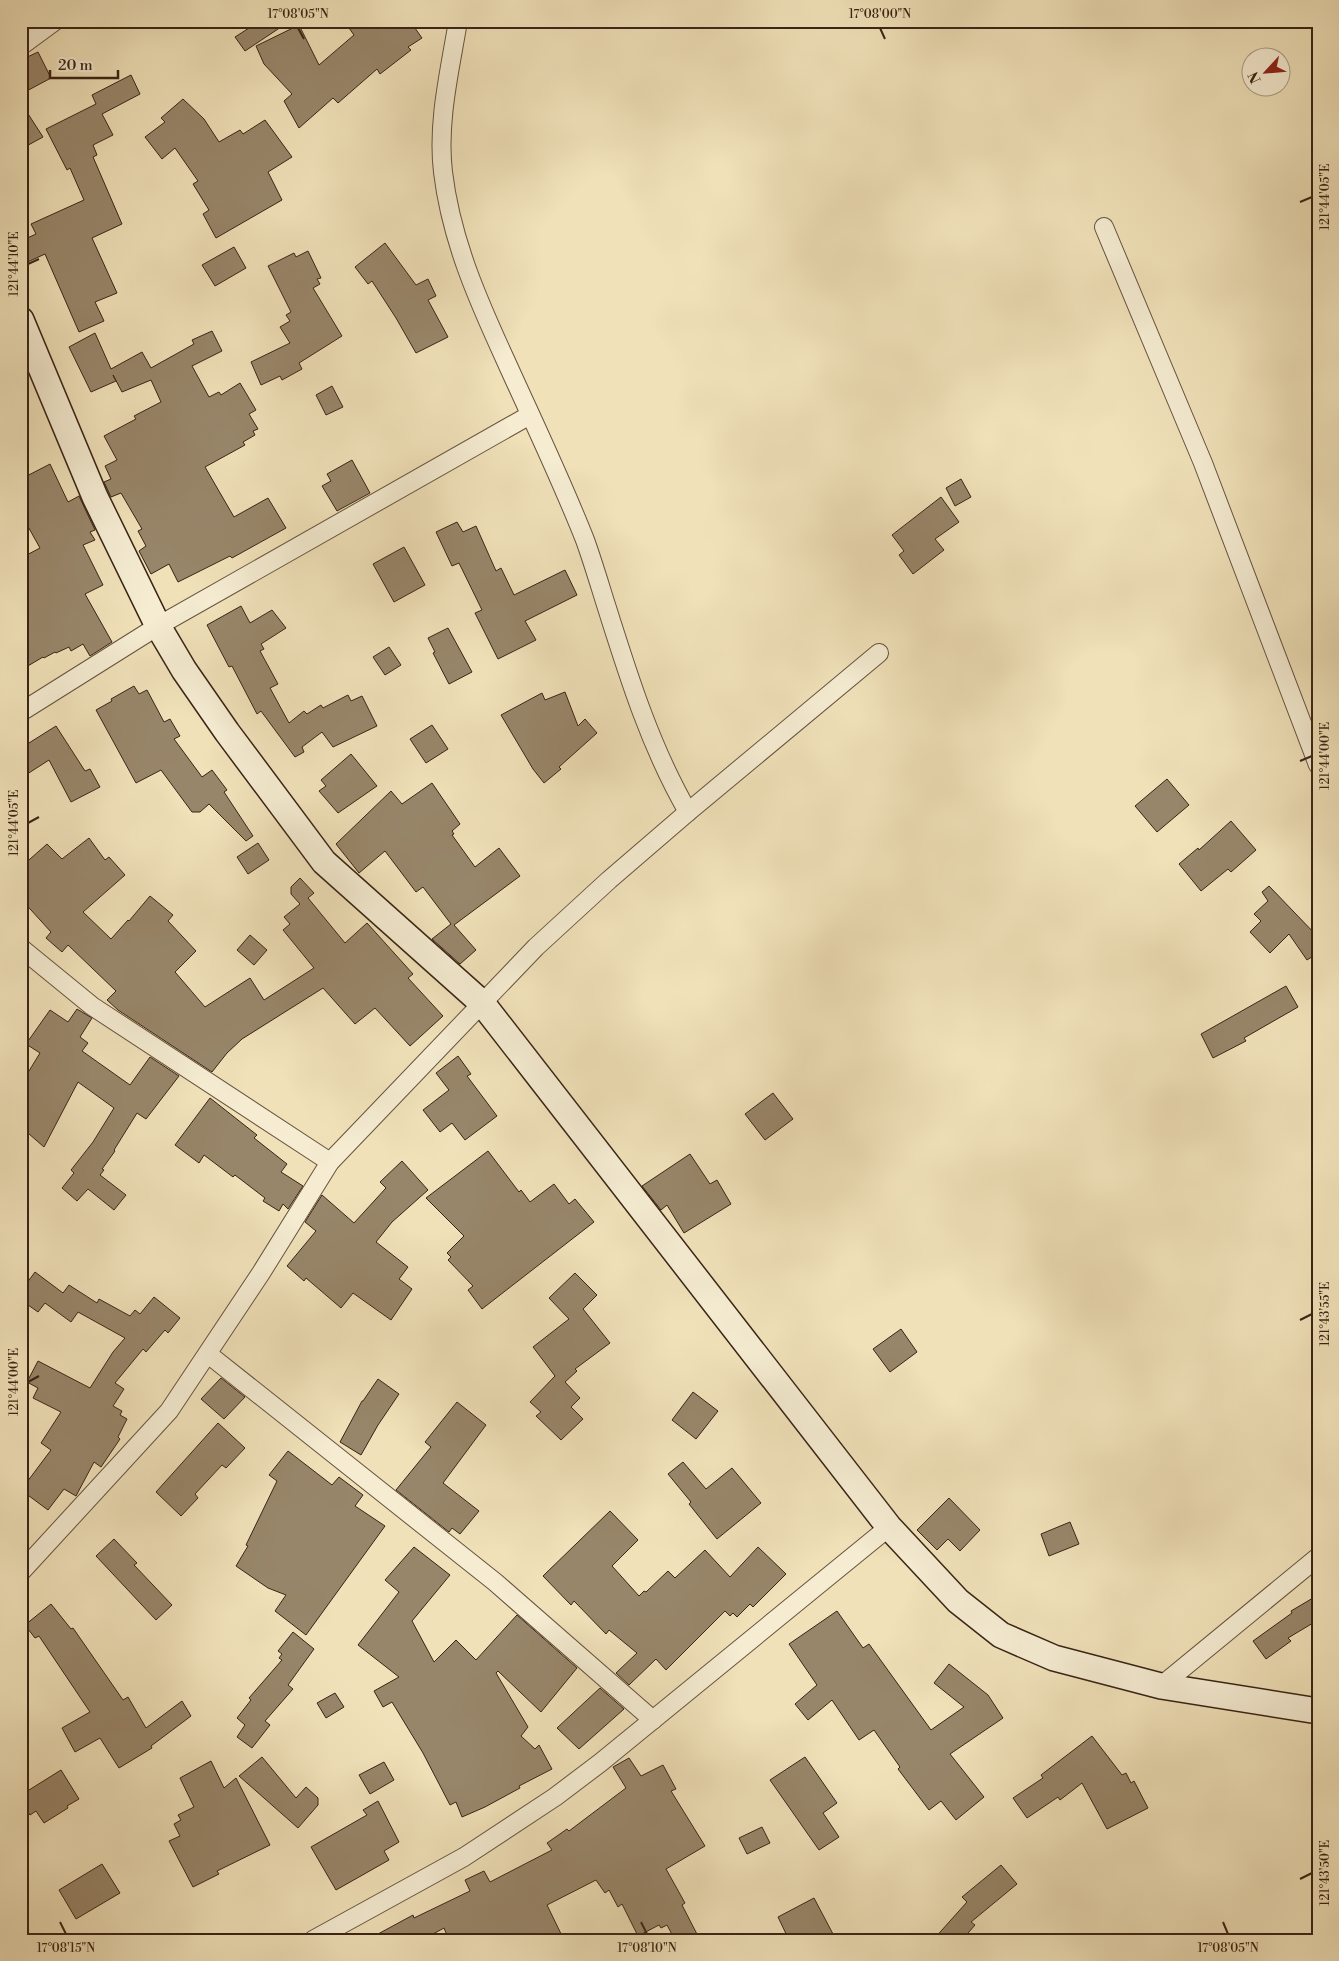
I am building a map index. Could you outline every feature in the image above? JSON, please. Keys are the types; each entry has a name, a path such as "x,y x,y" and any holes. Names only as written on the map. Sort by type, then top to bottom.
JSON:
{"main road":[{"path":"21,320 95,497 158,626 184,670 227,732 324,862 482,1003 888,1527 958,1601 1001,1635 1054,1658 1161,1686 1318,1711"}],"street":[{"path":"21,46 56,21"},
{"path":"458,21 442,130 443,170 452,228 468,274 565,490 586,543 629,677 660,758 688,812"},
{"path":"1104,227 1203,463 1318,765"},
{"path":"21,712 158,626 530,415"},
{"path":"21,1572 169,1411 208,1354 330,1162 543,940 688,812 879,653"},
{"path":"21,948 92,1006 330,1162"},
{"path":"208,1354 495,1582 653,1720"},
{"path":"313,1940 464,1857 555,1797 653,1720 888,1527"},
{"path":"1161,1686 1318,1556"}],"building":[{"path":"260,21 290,21 245,51 235,37"},
{"path":"344,21 410,21 422,38 408,47 411,50 380,74 377,69 338,103 333,98 299,128 284,101 292,94 264,64 256,46 299,25 319,65 354,35"},
{"path":"38,52 51,78 21,94 21,60"},
{"path":"131,75 140,94 102,114 113,135 93,145 97,155 93,157 122,224 92,238 117,293 95,302 104,321 79,332 45,254 21,265 21,241 36,234 31,224 84,200 70,168 67,170 46,129 96,104 92,95"},
{"path":"183,99 204,119 219,142 240,130 243,134 265,120 292,157 268,172 282,200 216,238 203,214 209,210 193,184 198,181 175,148 162,159 145,137 165,122 161,118"},
{"path":"21,103 43,137 21,149"},
{"path":"385,243 416,285 428,279 436,296 428,300 448,337 416,353 372,281 368,284 355,267"},
{"path":"234,247 246,268 215,286 202,265"},
{"path":"308,251 321,278 317,279 320,284 313,288 342,336 299,363 302,369 282,380 280,376 261,385 251,362 290,343 280,327 290,321 286,315 291,312 268,266 294,253 296,257"},
{"path":"212,331 222,351 192,366 209,397 219,392 221,395 240,383 256,410 249,414 258,429 253,431 255,435 243,442 245,445 205,467 234,517 268,498 286,528 232,558 230,556 178,582 169,564 151,574 139,551 146,546 138,531 142,529 121,493 111,497 104,482 111,479 105,466 117,460 104,436 136,419 134,416 161,402 151,380 122,392 113,375 116,381 91,392 69,347 95,333 111,369 142,352 151,368 194,344 192,340"},
{"path":"332,386 343,407 326,415 316,395"},
{"path":"352,460 370,493 337,511 322,486 331,481 327,474"},
{"path":"50,464 68,502 79,496 95,530 90,532 95,540 83,545 103,585 85,594 112,642 90,656 83,644 71,651 69,647 43,657 21,670 21,558 40,548 21,514 21,479"},
{"path":"961,479 971,497 955,506 946,488"},
{"path":"941,497 959,522 935,539 944,550 913,574 899,555 904,551 892,535"},
{"path":"457,522 463,532 476,526 496,571 501,568 514,595 565,570 577,595 525,621 536,640 498,659 475,613 482,610 459,563 452,566 436,532"},
{"path":"404,547 425,585 394,602 373,564"},
{"path":"241,606 250,623 272,610 286,628 261,644 264,649 260,651 278,684 270,688 289,723 304,711 307,714 321,705 323,708 348,695 351,701 362,696 377,726 333,747 322,732 302,747 304,752 295,757 261,711 257,714 232,666 229,667 207,625"},
{"path":"448,628 472,672 449,684 433,653 435,652 428,638"},
{"path":"389,647 401,665 385,675 373,657"},
{"path":"134,686 139,694 147,690 164,722 170,719 180,736 174,739 202,777 212,770 227,790 224,792 253,836 246,841 209,804 200,812 192,812 161,770 136,783 96,710"},
{"path":"565,692 578,726 585,719 597,733 544,783 533,769 501,715 542,693 545,700"},
{"path":"432,725 448,749 426,763 410,739"},
{"path":"56,726 85,771 90,769 100,787 71,802 49,760 21,778 21,748"},
{"path":"351,754 377,786 338,813 319,791 326,786 321,780"},
{"path":"1167,779 1189,805 1157,832 1135,806"},
{"path":"432,783 460,824 452,831 454,834 452,835 475,867 499,848 520,876 454,925 476,950 460,964 432,939 451,924 423,887 416,892 385,851 359,873 336,844 391,791 402,804"},
{"path":"1231,821 1256,850 1231,872 1228,869 1201,891 1179,864 1198,848 1199,850"},
{"path":"89,838 105,860 109,857 125,875 83,912 111,939 150,896 173,915 168,921 196,951 175,972 205,1007 250,978 264,1000 314,968 283,930 290,924 284,917 300,904 291,894 291,887 300,878 314,893 308,898 345,943 367,923 413,974 408,978 443,1016 410,1046 375,1008 355,1024 323,988 242,1039 227,1053 212,1072 118,1010 107,1000 116,991 68,945 62,952 46,938 51,932 21,899 21,867 47,844 62,859"},
{"path":"258,843 269,860 248,874 237,857"},
{"path":"1269,886 1318,937 1318,953 1307,960 1289,934 1270,953 1250,932 1261,921 1254,914 1268,901 1262,892"},
{"path":"250,935 267,950 254,965 237,950"},
{"path":"1286,986 1298,1007 1244,1038 1246,1041 1213,1058 1201,1034"},
{"path":"77,1009 92,1018 80,1037 88,1043 82,1051 130,1085 150,1057 179,1076 146,1119 137,1113 102,1169 104,1170 100,1175 126,1195 114,1210 88,1189 77,1201 62,1188 74,1173 71,1170 93,1142 114,1108 78,1082 44,1147 21,1127 21,1084 40,1053 26,1044 50,1010 68,1022"},
{"path":"458,1056 471,1074 467,1076 497,1116 465,1140 452,1123 440,1132 423,1110 449,1090 436,1073"},
{"path":"773,1093 793,1119 765,1140 745,1114"},
{"path":"210,1098 257,1135 254,1138 287,1164 281,1172 303,1186 288,1209 283,1204 279,1211 263,1201 265,1198 235,1175 233,1177 204,1155 199,1163 175,1145"},
{"path":"488,1151 519,1192 521,1190 530,1202 554,1184 569,1204 575,1199 594,1222 482,1309 468,1290 473,1286 448,1260 451,1257 447,1253 464,1236 426,1198"},
{"path":"690,1154 710,1184 717,1180 731,1204 684,1233 667,1205 661,1210 642,1186"},
{"path":"402,1161 428,1190 392,1222 376,1242 408,1267 399,1279 412,1289 391,1320 353,1293 341,1308 306,1278 304,1281 287,1266 316,1231 305,1222 322,1195 354,1223 386,1188 380,1182"},
{"path":"35,1272 63,1293 69,1285 97,1303 99,1299 130,1316 135,1310 140,1314 154,1297 180,1318 168,1333 165,1330 146,1352 143,1349 115,1383 124,1389 113,1406 122,1411 120,1415 127,1419 118,1437 120,1439 101,1467 94,1462 76,1496 64,1489 48,1510 21,1490 51,1450 41,1443 61,1412 33,1398 38,1388 27,1382 38,1361 90,1388 113,1352 125,1338 78,1312 71,1322 45,1303 38,1312 21,1300 21,1291"},
{"path":"575,1273 597,1295 583,1309 610,1343 575,1369 577,1371 565,1382 580,1398 571,1407 583,1419 561,1440 536,1416 541,1412 530,1402 555,1376 533,1347 569,1319 549,1298"},
{"path":"901,1329 917,1352 890,1372 873,1349"},
{"path":"221,1378 245,1397 224,1419 201,1399"},
{"path":"378,1379 399,1394 361,1455 340,1442 362,1401"},
{"path":"693,1392 718,1411 696,1439 672,1420"},
{"path":"457,1402 486,1425 443,1483 479,1511 460,1534 452,1528 449,1532 396,1490 431,1447 425,1442"},
{"path":"218,1423 245,1448 226,1468 222,1465 195,1494 198,1498 181,1516 156,1492"},
{"path":"288,1451 332,1485 339,1477 363,1495 355,1506 385,1526 306,1635 275,1611 286,1595 268,1588 236,1566 248,1546 246,1545 277,1481 269,1475"},
{"path":"683,1462 706,1489 732,1468 761,1503 717,1539 689,1504 691,1502 668,1474"},
{"path":"949,1498 980,1530 960,1551 948,1539 937,1550 917,1530"},
{"path":"610,1511 638,1540 612,1566 639,1596 644,1591 646,1592 668,1571 675,1578 705,1550 730,1577 758,1547 786,1574 753,1607 750,1604 737,1617 733,1613 730,1616 725,1611 666,1670 656,1659 629,1685 616,1673 637,1653 609,1630 606,1634 574,1601 571,1605 543,1576"},
{"path":"1070,1522 1079,1544 1049,1556 1041,1534"},
{"path":"114,1539 137,1563 134,1565 172,1605 156,1620 96,1556"},
{"path":"414,1547 450,1575 412,1621 434,1662 456,1640 476,1660 517,1615 577,1668 541,1712 498,1671 496,1673 528,1727 521,1736 535,1749 539,1745 552,1769 485,1807 462,1817 456,1802 450,1805 423,1753 392,1702 383,1707 374,1691 399,1677 358,1645 399,1592 385,1580"},
{"path":"1318,1595 1318,1620 1288,1638 1291,1641 1266,1659 1253,1641 1292,1613 1291,1611"},
{"path":"51,1604 71,1629 73,1628 123,1700 128,1697 146,1728 182,1701 191,1716 151,1746 152,1748 119,1768 100,1738 75,1752 62,1728 90,1712 39,1636 35,1638 25,1625"},
{"path":"837,1611 863,1648 869,1644 931,1730 964,1707 934,1683 949,1664 988,1695 1003,1718 950,1754 984,1797 956,1820 941,1801 929,1810 898,1769 900,1767 874,1730 859,1740 832,1700 808,1720 795,1704 817,1685 789,1644"},
{"path":"293,1632 314,1649 288,1685 293,1689 265,1721 270,1725 252,1748 237,1737 245,1725 237,1718 251,1700 249,1698 282,1660 279,1658 282,1654 278,1651"},
{"path":"600,1688 624,1709 579,1749 557,1728"},
{"path":"335,1693 344,1707 326,1718 317,1703"},
{"path":"1092,1736 1122,1775 1126,1773 1131,1783 1134,1781 1148,1808 1107,1829 1082,1783 1060,1800 1058,1797 1027,1818 1013,1798 1043,1778 1041,1775"},
{"path":"262,1757 296,1798 306,1787 318,1798 318,1805 298,1828 239,1776"},
{"path":"805,1757 837,1803 823,1813 839,1837 819,1850 770,1780"},
{"path":"629,1758 641,1776 663,1765 676,1789 671,1791 705,1846 666,1869 685,1903 682,1905 700,1940 675,1940 667,1925 661,1928 659,1925 638,1936 622,1904 618,1907 609,1890 605,1893 596,1880 547,1905 564,1940 449,1940 444,1928 422,1940 367,1940 413,1915 414,1918 470,1891 465,1880 484,1871 490,1882 552,1850 547,1843 567,1829 569,1831 626,1788 613,1767"},
{"path":"211,1761 224,1788 236,1778 270,1845 217,1871 219,1874 193,1887 169,1841 180,1836 174,1824 181,1820 178,1815 194,1807 180,1778"},
{"path":"384,1762 394,1780 370,1794 359,1775"},
{"path":"61,1770 79,1799 44,1823 36,1811 30,1815 21,1802 21,1795"},
{"path":"378,1801 399,1842 384,1851 389,1860 336,1890 311,1847 367,1815 363,1810"},
{"path":"762,1827 770,1843 747,1854 739,1838"},
{"path":"102,1864 120,1893 76,1919 59,1890"},
{"path":"1001,1865 1017,1884 971,1922 975,1925 962,1940 933,1940 967,1902 962,1897"},
{"path":"814,1898 833,1934 822,1940 789,1940 778,1917"}]}
